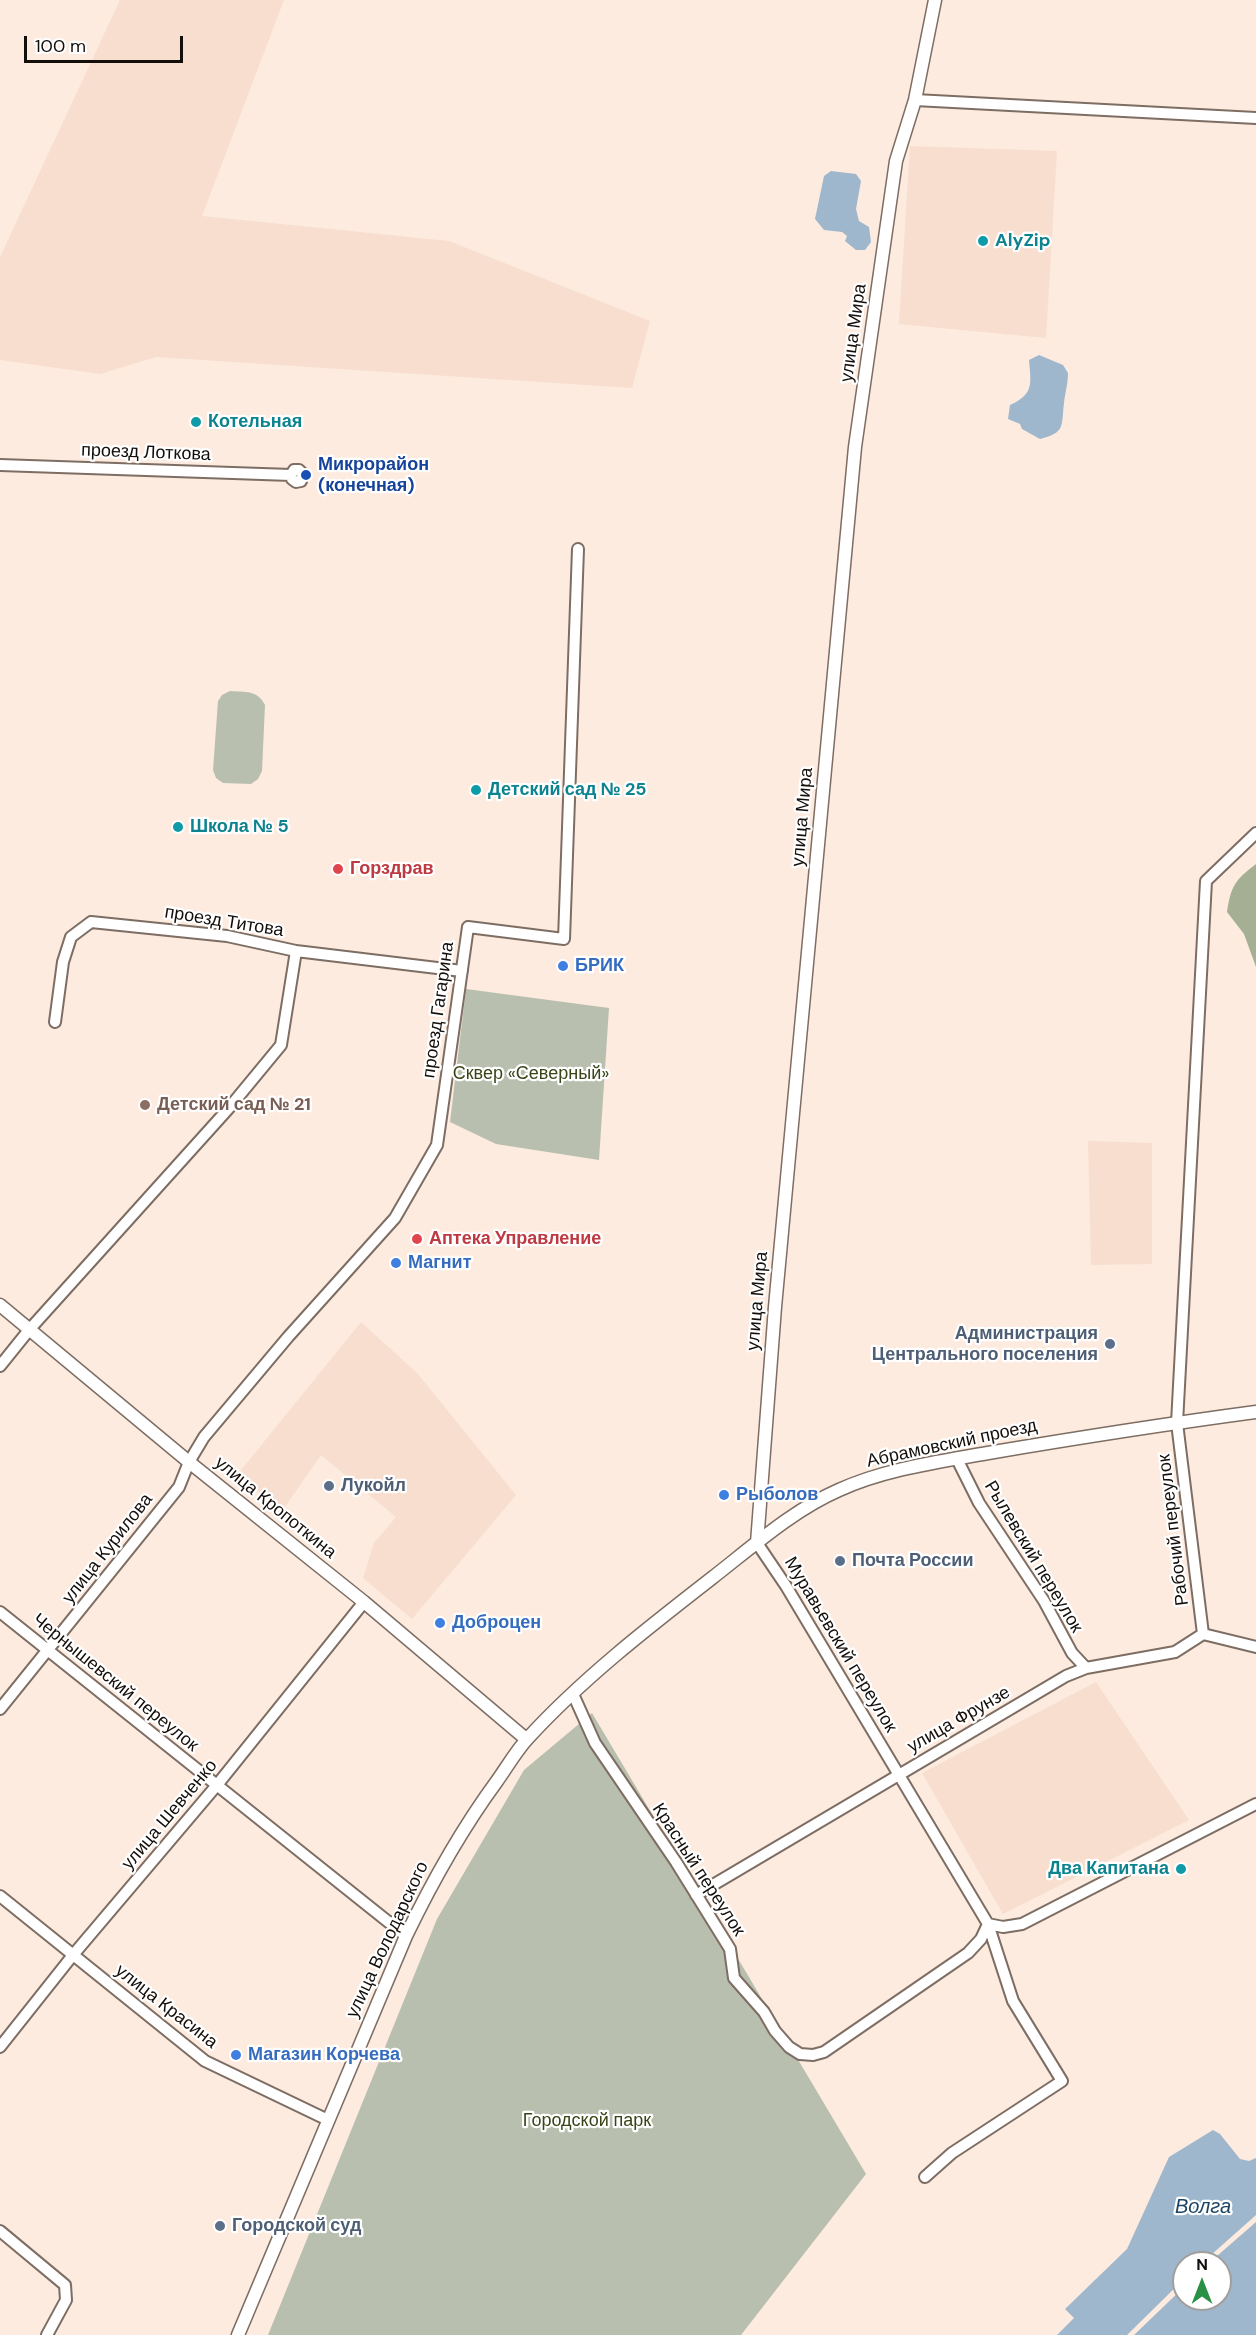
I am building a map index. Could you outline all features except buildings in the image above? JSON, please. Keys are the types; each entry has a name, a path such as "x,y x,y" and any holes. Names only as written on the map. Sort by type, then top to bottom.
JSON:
{"street":[{"name":"улица Мира","path":"757,1543 775,1307 855,447 896,161 915,100 935,0"},
{"path":"915,100 1256,118"},
{"name":"проезд Лоткова","path":"0,465 291,475"},
{"name":"проезд Гагарина","path":"189,1462 204,1437 284,1342 395,1218 436,1145 468,927 564,939 578,549"},
{"name":"Рабочий переулок","path":"1203,1634 1177,1423 1206,881 1256,833"},
{"name":"проезд Титова","path":"55,1022 63,962 71,937 91,922 227,936 296,951 462,971"},
{"path":"0,1366 29,1330 229,1108 281,1045 296,951"},
{"name":"улица Кропоткина","path":"0,1305 189,1462 364,1602 526,1739"},
{"name":"Абрамовский проезд","path":"526,1739 573,1694 674,1608 757,1543 808,1507 838,1490 870,1478 957,1459 1256,1412"},
{"name":"Рылевский переулок","path":"957,1459 979,1503 1044,1601 1072,1653 1086,1668"},
{"name":"улица Курилова","path":"0,1709 178,1487 189,1462"},
{"name":"Муравьевский переулок","path":"757,1543 786,1586 988,1924 1013,2001 1062,2081 952,2153 925,2177"},
{"name":"улица Шевченко","path":"0,2047 73,1955 217,1785 364,1602"},
{"name":"Чернышевский переулок","path":"0,1612 406,1936"},
{"path":"1203,1634 1256,1647"},
{"name":"улица Фрунзе","path":"696,1895 1066,1676 1086,1668 1175,1652 1203,1634"},
{"name":"Красный переулок","path":"573,1694 595,1743 676,1862 730,1949 734,1978 764,2012 775,2031 789,2048 800,2054 813,2055 824,2052 968,1953 981,1939 988,1924"},
{"name":"улица Володарского","path":"238,2335 406,1936 429,1887 471,1817 526,1739"},
{"path":"988,1924 1004,1927 1022,1924 1256,1804"},
{"name":"улица Красина","path":"0,1896 205,2061 328,2120"},
{"path":"0,2231 65,2285 66,2300 47,2335"}],"shaded area":[{"path":"120,0 284,0 202,216 449,241 650,321 632,388 156,357 100,374 0,360 0,257"},
{"path":"910,146 1057,151 1046,338 899,324"},
{"path":"1088,1141 1152,1143 1152,1264 1091,1265"},
{"path":"361,1322 417,1373 516,1495 412,1619 363,1578 374,1543 396,1517 321,1455 282,1511 238,1474"},
{"path":"1096,1682 1189,1820 1003,1914 922,1773"}],"green space":[{"path":"230,691 255,694 265,705 262,771 258,779 251,784 223,783 216,778 213,770 218,701 222,695"},
{"path":"1256,864 1256,967 1244,934 1227,912 1235,884"},
{"name":"Сквер «Северный»","path":"466,989 609,1008 599,1160 496,1144 450,1122"},
{"name":"Городской парк","path":"592,1713 866,2174 741,2335 268,2335 437,1919 524,1770"}],"water":[{"path":"831,171 856,174 861,181 856,209 859,221 869,227 871,242 865,250 856,250 845,241 847,236 842,232 824,230 815,219 824,176"},
{"path":"1039,355 1063,365 1068,373 1061,427 1054,434 1040,439 1022,429 1020,424 1008,419 1010,405 1023,397 1029,387 1029,360"},
{"name":"Волга","path":"1213,2130 1220,2134 1240,2159 1249,2161 1256,2158 1256,2335 1057,2335 1074,2318 1065,2309 1127,2249 1169,2157"}],"pier":[{"path":"1256,2215 1256,2222 1223,2251 1216,2251"},
{"path":"1172,2291 1172,2299 1134,2335 1127,2335"}],"place":[{"name":"AlyZip","path":"983,241"},
{"name":"Котельная","path":"196,422"},
{"name":"Микрорайон (конечная)","path":"306,475"},
{"name":"Детский сад № 25","path":"476,790"},
{"name":"Школа № 5","path":"178,827"},
{"name":"Горздрав","path":"338,869"},
{"name":"БРИК","path":"563,966"},
{"name":"Детский сад № 21","path":"145,1105"},
{"name":"Аптека Управление","path":"417,1239"},
{"name":"Магнит","path":"396,1263"},
{"name":"Администрация Центрального поселения","path":"1110,1344"},
{"name":"Лукойл","path":"329,1486"},
{"name":"Рыболов","path":"724,1495"},
{"name":"Почта России","path":"840,1561"},
{"name":"Доброцен","path":"440,1623"},
{"name":"Два Капитана","path":"1181,1869"},
{"name":"Магазин Корчева","path":"236,2055"},
{"name":"Городской суд","path":"220,2226"}]}
